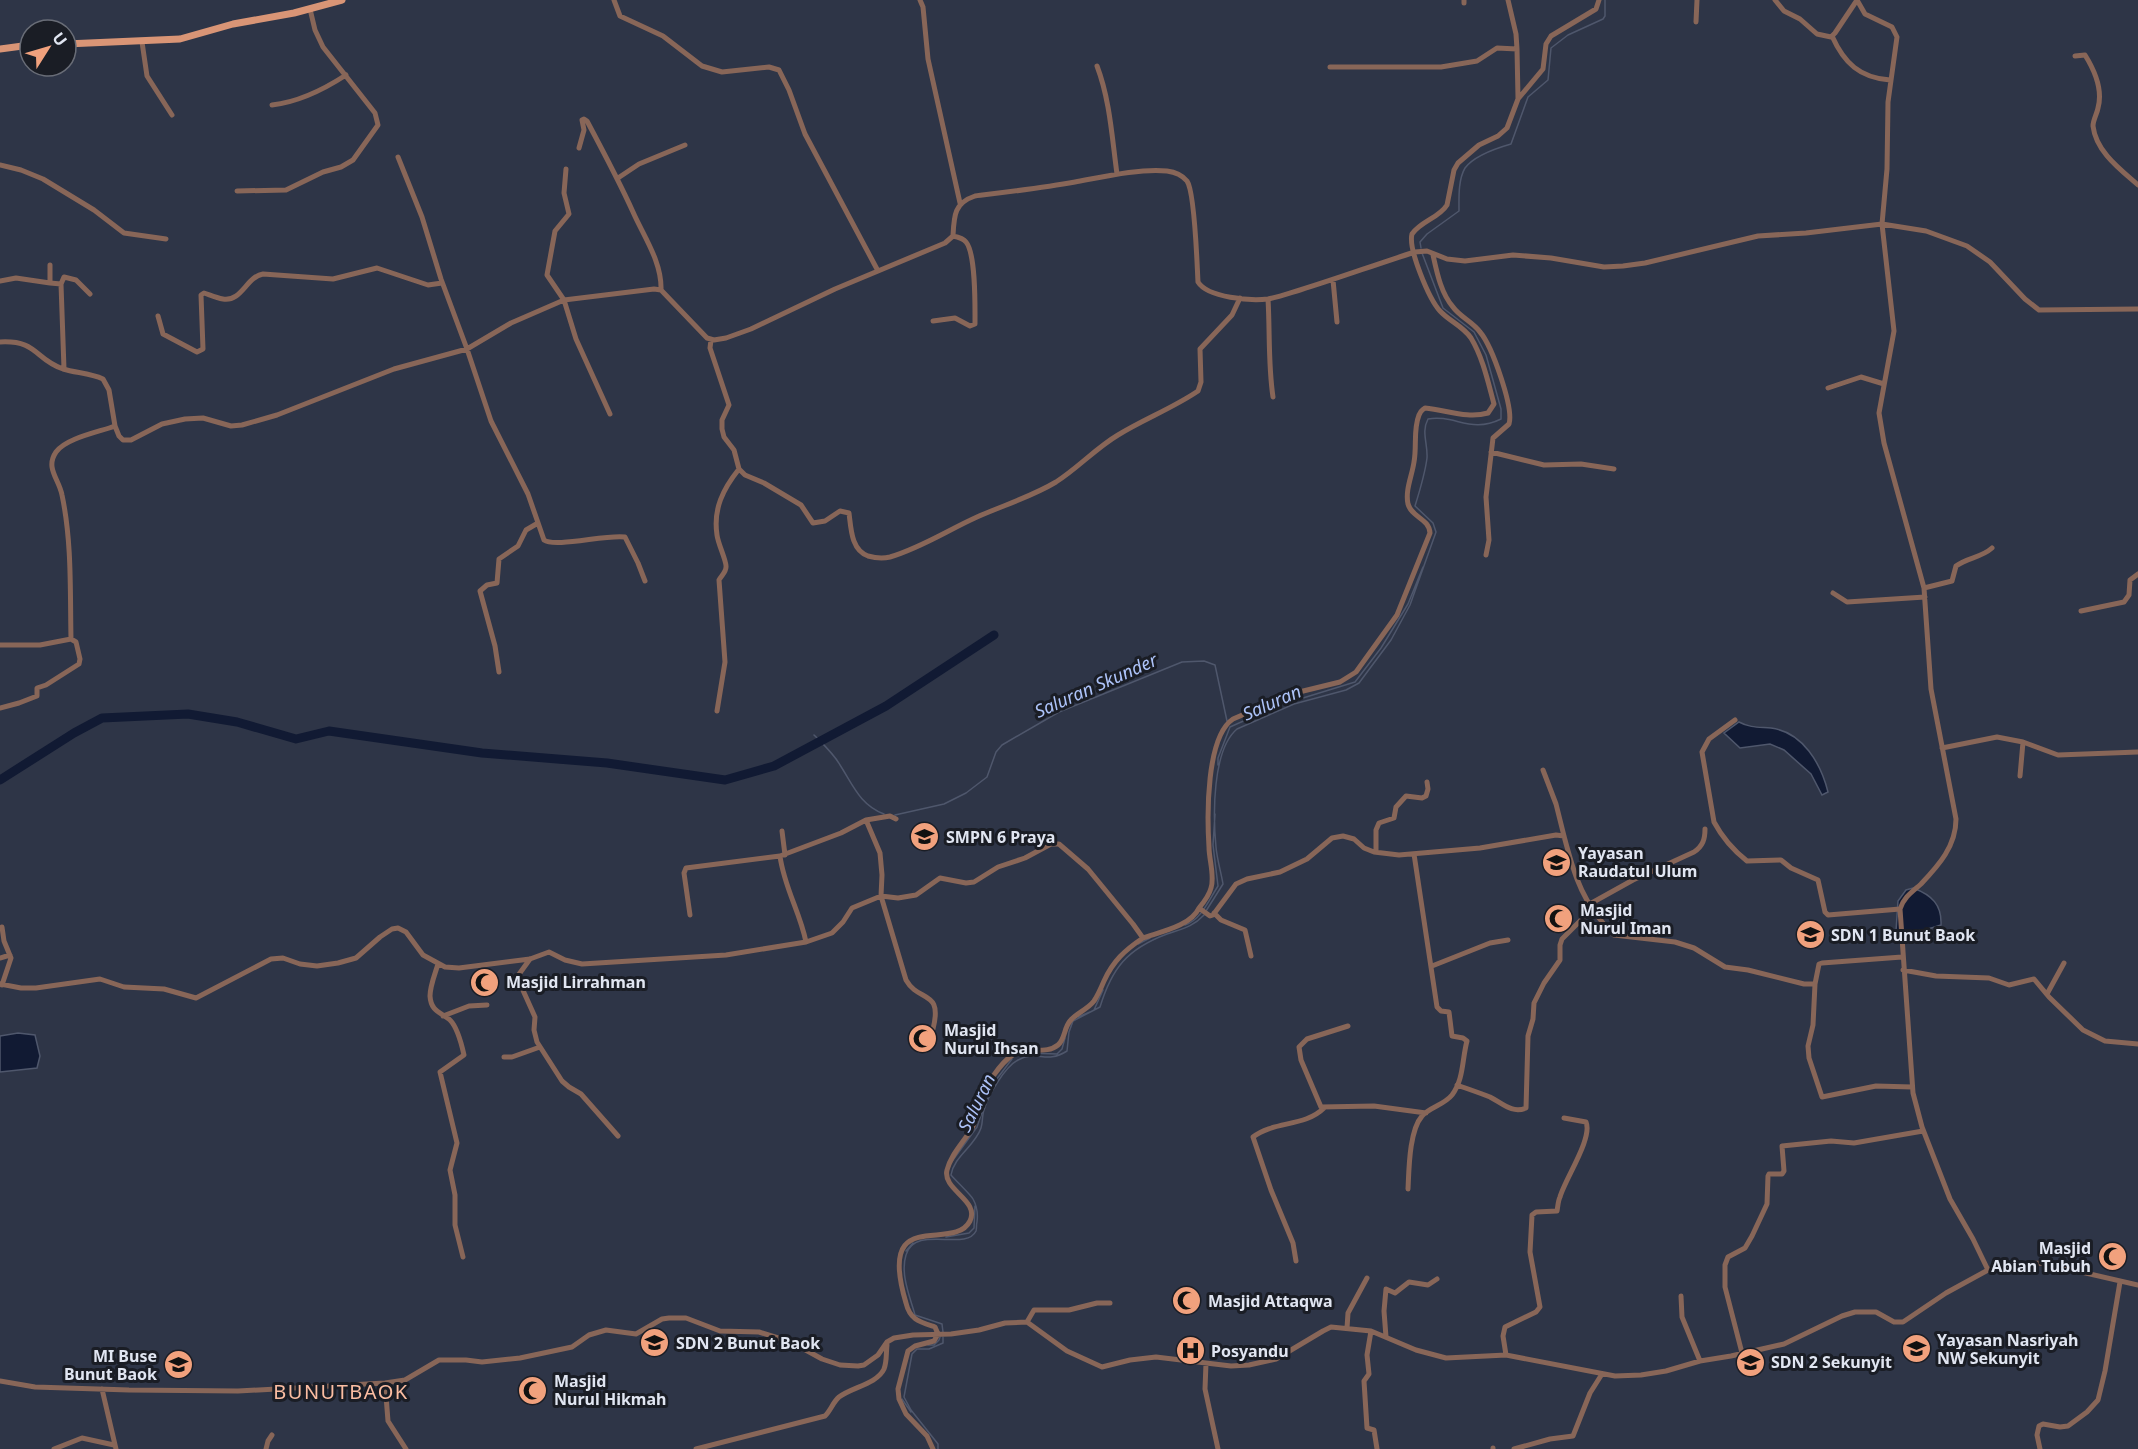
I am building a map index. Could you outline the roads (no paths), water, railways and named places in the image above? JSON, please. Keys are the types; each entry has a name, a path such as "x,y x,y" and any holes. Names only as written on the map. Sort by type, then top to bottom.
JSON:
{"main road":[{"path":"78,44 180,39 233,24 310,9 340,0"},
{"path":"0,49 18,47"}],"street":[{"path":"614,0 620,16 663,36 702,66 722,72 769,67 779,70 805,134 878,272"},
{"path":"579,148 584,130 582,120 584,118 618,178 656,261 661,290 679,311 711,340 726,338 751,329 835,289 945,243 953,236 955,214 960,203 928,59 923,7 920,0"},
{"path":"1508,0 1516,34 1518,99"},
{"path":"939,1334 935,1327 914,1320 909,1313 898,1268 899,1258 902,1250 911,1241 955,1232 968,1225 972,1216 970,1208 948,1180 946,1174 955,1151 974,1123 980,1101 989,1084 1010,1057 1017,1052 1043,1050 1057,1046 1063,1039 1065,1028 1071,1018 1093,1003 1113,963 1126,950 1143,938 1181,923 1200,909 1211,891 1212,883 1208,843 1211,764 1216,743 1227,723 1291,694 1340,682 1356,672 1397,615 1430,533 1430,526 1427,522 1415,516 1411,511 1407,494 1414,461 1415,431 1419,413 1425,408 1478,416 1488,413 1494,404 1483,366 1471,338 1439,310 1431,296 1411,238 1415,230 1444,210 1454,170 1458,163 1479,145 1507,128 1518,99 1543,69 1546,44 1551,36 1596,9 1599,0"},
{"path":"1696,22 1697,0"},
{"path":"1775,0 1784,11 1800,19 1817,34 1832,36"},
{"path":"1832,36 1857,0 1865,14 1892,27 1896,33 1890,80 1887,169 1882,224 1894,331 1880,413 1884,443 1924,588 1931,689 1956,819 1954,838 1936,867 1904,900 1900,909 1902,957 1912,1087 1923,1131 1950,1198 1988,1270"},
{"path":"237,191 290,189 317,174 341,167 353,160 379,123 375,113 318,38 310,9"},
{"path":"1832,36 1841,55 1848,63 1875,78 1890,80"},
{"path":"142,42 147,76 172,115"},
{"path":"1330,67 1441,67 1483,59 1497,48 1517,49"},
{"path":"2075,56 2085,55 2096,75 2100,97 2093,127 2101,147 2114,164 2138,185"},
{"path":"1097,66 1108,110 1117,174"},
{"path":"272,105 321,91 346,75"},
{"path":"618,178 639,164 685,145"},
{"path":"398,157 422,217 442,283 491,421 528,494 544,540 548,544 625,537 645,581"},
{"path":"0,165 43,179 94,210 124,233 166,239"},
{"path":"566,169 564,193 569,214 555,231 547,275 564,300 576,339 610,414"},
{"path":"960,203 975,196 1117,174 1166,171 1178,173 1189,186 1198,282 1201,287 1211,292 1240,298 1268,299 1333,280 1414,252 1427,251 1433,255 1465,261 1513,255 1551,258 1604,267 1623,266 1646,263 1758,236 1882,224 1926,231 1967,246 1990,262 2025,299 2039,310 2138,309"},
{"path":"933,321 950,318 970,327 975,324 974,277 968,244 960,237 953,236"},
{"path":"1433,255 1438,278 1452,307 1476,327 1487,342 1510,410 1509,424 1493,438 1486,497 1489,540 1486,555"},
{"path":"50,265 50,284"},
{"path":"158,316 163,334 198,351 203,349 201,295 204,293 223,299 235,296 241,293 256,275 333,279 377,268 428,285 442,283"},
{"path":"64,369 61,284 63,277 75,279 90,294"},
{"path":"0,281 16,278 61,284"},
{"path":"1333,280 1337,322"},
{"path":"0,342 25,344 51,363 64,369 103,379 109,390 115,426 119,436 127,440 162,424 185,419 203,418 231,426 242,426 277,415 394,369 467,349 511,323 564,300 661,290"},
{"path":"711,340 710,348 729,405 722,420 722,429 724,437 734,450 739,470 801,505 813,523 825,521 840,511 849,513 854,542 858,550 865,555 879,559 890,557 950,532 976,518 1040,491 1059,480 1118,435 1198,391 1201,382 1200,349 1232,315 1240,298"},
{"path":"1268,299 1272,397"},
{"path":"1828,388 1861,377 1884,384"},
{"path":"71,639 68,541 62,494 51,463 57,450 64,444 115,426"},
{"path":"1491,452 1544,465 1581,464 1614,469"},
{"path":"717,711 725,662 719,579 725,572 726,564 719,545 718,507 725,487 739,470"},
{"path":"499,672 495,646 480,591 488,585 498,583 499,559 518,546 526,530 537,523"},
{"path":"1924,588 1952,581 1956,566 1963,561 1984,555 1992,548"},
{"path":"2081,611 2124,602 2129,595 2130,580 2138,574"},
{"path":"1833,593 1847,602 1925,597"},
{"path":"0,645 40,645 71,639 76,642 80,659 78,666 37,688 37,696 0,708"},
{"path":"1735,720 1708,739 1702,752 1714,822 1726,840 1747,861 1780,860 1791,868 1818,880 1825,912 1828,915 1900,909"},
{"path":"1942,748 1997,737 2023,742 2058,755 2138,752"},
{"path":"2020,776 2023,742"},
{"path":"1543,770 1556,804 1577,884 1590,907 1614,935 1686,945 1725,967 1748,970 1804,984 1815,984"},
{"path":"1376,852 1376,830 1379,823 1394,818 1396,807 1406,796 1422,798 1426,796 1427,782"},
{"path":"690,915 684,873 686,868 782,856 841,833 866,820 890,816 896,819"},
{"path":"866,820 880,852 881,896 906,980 910,987 926,995 933,1002 935,1014 933,1029"},
{"path":"1457,1085 1489,1097 1508,1108 1522,1110 1526,1108 1528,1036 1534,1003 1560,960 1562,939 1590,907 1633,880 1700,848 1705,839 1705,829"},
{"path":"782,831 785,883 803,927 806,942"},
{"path":"1212,915 1236,884 1280,872 1307,859 1332,838 1343,836 1354,839 1364,848 1399,855 1480,848 1556,835 1564,836"},
{"path":"2,927 1,936 10,956 1,984 36,988 99,978 124,987 164,989 196,998 271,959 283,958 300,964 317,966 356,958 386,933 398,928 406,932 423,956 438,964 459,968 530,959 549,952 565,960 582,964 749,953 806,942 832,933 852,908 881,896 898,898 916,895 940,878 966,883 974,882 998,867 1025,858 1055,843 1066,849 1088,869 1143,938"},
{"path":"1408,1189 1411,1147 1420,1119 1452,1095 1462,1073 1467,1041 1464,1038 1452,1036 1449,1012 1441,1011 1437,1007 1414,854"},
{"path":"1200,909 1245,930 1251,956"},
{"path":"1432,966 1490,943 1508,940"},
{"path":"0,958 10,956"},
{"path":"1902,957 1819,964 1815,984 1813,1025 1808,1046 1809,1058 1822,1097 1876,1086 1912,1087"},
{"path":"530,959 517,977 535,1017 535,1037 562,1081 581,1094 618,1136"},
{"path":"2047,994 2064,963"},
{"path":"438,964 430,997 432,1005 436,1012 453,1024 464,1055 440,1072 458,1143 450,1170 455,1195 455,1225 462,1257"},
{"path":"1903,970 1936,976 1989,978 2009,985 2034,979 2083,1030 2105,1041 2138,1044"},
{"path":"443,1016 469,1006 487,1005"},
{"path":"1324,1108 1319,1104 1301,1060 1299,1047 1307,1039 1348,1026"},
{"path":"504,1058 540,1047"},
{"path":"1296,1261 1293,1243 1271,1190 1253,1137 1314,1117 1324,1108 1374,1106 1426,1113"},
{"path":"1506,1355 1503,1336 1505,1327 1536,1312 1540,1307 1530,1252 1532,1215 1536,1212 1557,1210 1588,1127 1586,1122 1564,1118"},
{"path":"1742,1353 1725,1287 1725,1265 1728,1257 1745,1248 1752,1236 1766,1206 1768,1175 1782,1174 1784,1171 1782,1146 1831,1141 1854,1143 1923,1131"},
{"path":"0,1381 35,1387 238,1390 385,1383 408,1378 439,1360 482,1362 520,1358 572,1347 589,1335 606,1330 636,1334 662,1319 669,1318 686,1318 720,1331 759,1332 791,1341 822,1359 840,1365 864,1365 878,1355 887,1342 904,1336 951,1334 1005,1323 1027,1322 1067,1351 1102,1367 1156,1357 1231,1366 1260,1363 1284,1355 1327,1329 1347,1328 1371,1331 1416,1350 1446,1358 1506,1355 1602,1374 1641,1376 1784,1344 1855,1312 1876,1312 1894,1322 1903,1322 1946,1293 1988,1270 2008,1264 2042,1263 2138,1285"},
{"path":"1347,1328 1348,1313 1366,1278"},
{"path":"1386,1337 1384,1311 1386,1289 1395,1293 1409,1282 1428,1285 1437,1279"},
{"path":"2040,1449 2037,1435 2039,1426 2043,1424 2068,1426 2088,1412 2098,1400 2121,1282"},
{"path":"1681,1296 1682,1317 1700,1361"},
{"path":"1027,1322 1034,1310 1069,1310 1097,1303 1110,1303"},
{"path":"1371,1331 1367,1355 1369,1374 1364,1381 1364,1408 1367,1428 1374,1430 1377,1449"},
{"path":"933,1449 927,1436 906,1414 899,1399 898,1389 908,1351 915,1346 934,1341 939,1334"},
{"path":"696,1449 825,1416 839,1397 878,1377 885,1363 887,1342"},
{"path":"1206,1363 1205,1389 1218,1449"},
{"path":"1514,1449 1550,1439 1573,1436 1590,1393 1602,1374"},
{"path":"385,1383 388,1421 406,1449"},
{"path":"54,1449 82,1438 115,1447 102,1389"},
{"path":"266,1449 272,1436"}],"water":[{"path":"1739,722 1782,731 1801,743 1815,760 1828,792 1822,795 1811,774 1784,750 1770,744 1740,748 1724,733"},
{"path":"1913,888 1926,894 1938,906 1941,925 1919,931 1896,931 1898,901 1906,890"},
{"path":"18,1033 35,1035 40,1056 37,1068 0,1072 0,1036"}],"waterway":[{"name":"Saluran","path":"1421,248 1420,242 1427,234 1459,211 1460,183 1465,168 1480,156 1511,144 1528,97 1548,80 1551,48 1568,35 1603,19 1605,0"},
{"name":"Saluran","path":"1206,911 1223,884 1217,856 1214,818 1219,767 1229,739 1237,729 1294,704 1346,690 1359,683 1391,640 1410,605 1436,532 1433,523 1415,506 1426,464 1425,429 1428,419 1446,419 1481,425 1501,419 1501,409 1486,355 1474,332 1443,308 1422,253"},
{"path":"1218,765 1218,758 1230,727 1277,706 1355,682 1381,648 1408,604 1423,567"},
{"path":"0,780 102,718 188,714 237,722 296,739 329,731 482,753 607,763 725,780 774,766 886,706 994,635"},
{"name":"Saluran Skunder","path":"895,815 944,804 966,793 987,777 996,752 1002,745 1059,712 1182,662 1204,661 1215,665 1227,721"},
{"name":"Saluran Skunder","path":"814,735 835,757 863,800 884,814"},
{"path":"1185,925 1196,919 1218,886 1213,845 1215,814"},
{"name":"Saluran","path":"943,1332 942,1324 915,1315 908,1293 904,1262 911,1246 919,1241 962,1239 970,1237 976,1231 977,1213 974,1202 951,1175 956,1162 982,1126 983,1112 993,1089 1018,1060 1031,1056 1053,1057 1067,1051 1073,1021 1100,1007 1110,981 1131,953 1153,940 1191,925 1204,915"},
{"name":"Saluran","path":"1138,944 1150,938"},
{"name":"Saluran","path":"1094,1010 1103,990"},
{"name":"Saluran","path":"1078,1017 1090,1012"},
{"name":"Saluran","path":"1030,1053 1057,1054 1062,1049 1065,1038"},
{"name":"Saluran","path":"953,1160 977,1127 996,1080 1012,1059"},
{"name":"Saluran","path":"946,1237 969,1233 974,1228 975,1206"},
{"name":"Saluran","path":"906,1251 913,1243"},
{"name":"Saluran","path":"928,1345 934,1345 940,1337"},
{"name":"Saluran","path":"938,1449 938,1444 911,1410 904,1397 912,1354 917,1349 929,1349 943,1343 943,1337"},
{"name":"Saluran","path":"902,1399 911,1412"}],"place":[{"name":"SMPN 6 Praya","path":"925,837"},
{"name":"Yayasan Raudatul Ulum","path":"1557,862"},
{"name":"Masjid Nurul Iman","path":"1559,919"},
{"name":"SDN 1 Bunut Baok","path":"1810,935"},
{"name":"Masjid Lirrahman","path":"485,982"},
{"name":"Masjid Nurul Ihsan","path":"923,1039"},
{"name":"Masjid Abian Tubuh","path":"2112,1257"},
{"name":"Masjid Attaqwa","path":"1187,1301"},
{"name":"SDN 2 Bunut Baok","path":"655,1343"},
{"name":"Yayasan Nasriyah NW Sekunyit","path":"1916,1349"},
{"name":"Posyandu","path":"1190,1351"},
{"name":"SDN 2 Sekunyit","path":"1750,1362"},
{"name":"MI Buse Bunut Baok","path":"178,1365"},
{"name":"Masjid Nurul Hikmah","path":"533,1390"}],"district":[{"name":"BUNUTBAOK","path":"341,1392"}]}
